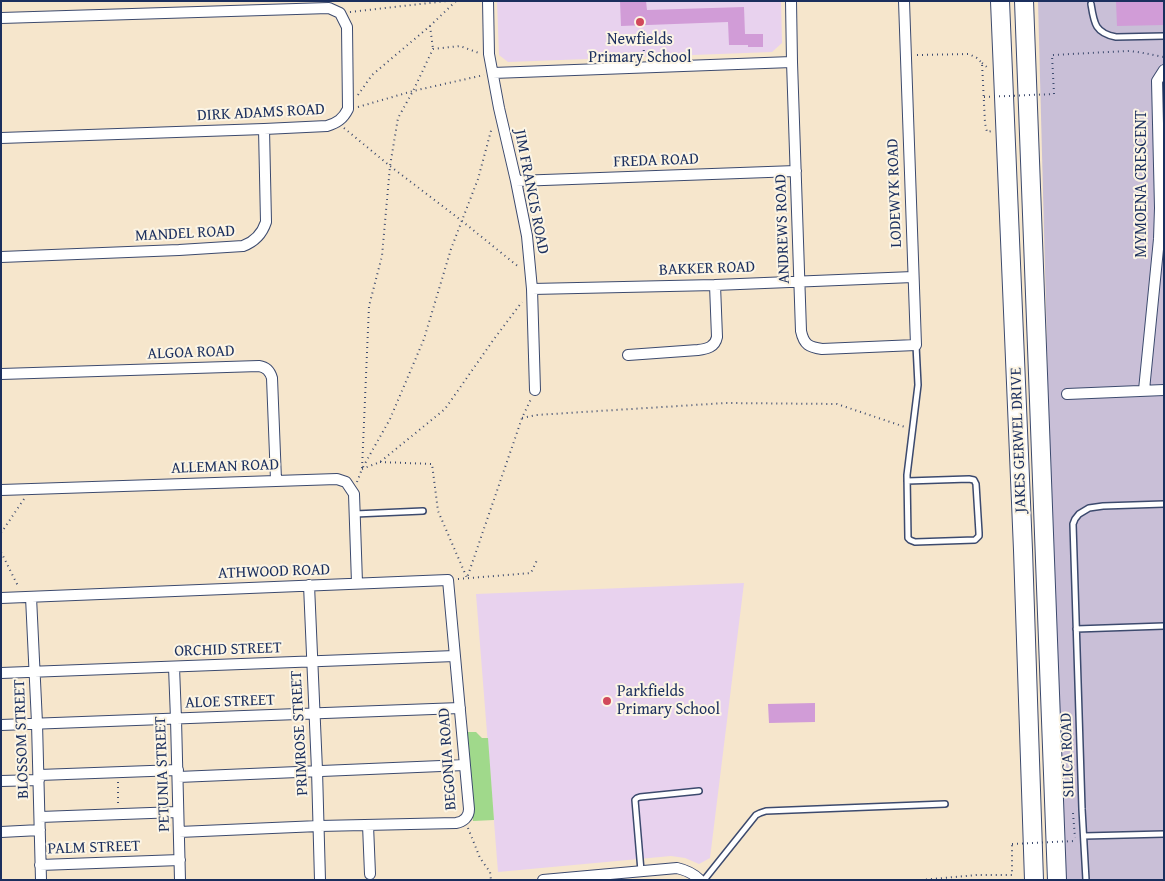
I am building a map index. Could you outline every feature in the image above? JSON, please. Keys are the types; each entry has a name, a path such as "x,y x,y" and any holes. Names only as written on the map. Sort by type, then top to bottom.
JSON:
{"highway":[{"path":"993,1 1004,85"},
{"name":"JAKES GERWEL DRIVE","path":"1000,1 1023,550 1034,880"},
{"name":"JAKES GERWEL DRIVE","path":"1026,1 1057,880"}],"street":[{"name":"JIM FRANCIS ROAD","path":"488,1 489,54 527,236 532,289 535,390"},
{"name":"ANDREWS ROAD","path":"791,1 801,331 803,338 806,344 813,348 822,349 916,345"},
{"name":"LODEWYK ROAD","path":"904,1 916,345"},
{"path":"1,18 329,8 340,13"},
{"name":"DIRK ADAMS ROAD","path":"1,138 264,129 335,124 343,119 348,109 347,27 340,13"},
{"path":"493,73 792,62"},
{"name":"MYMOENA CRESCENT","path":"1144,390 1162,208 1157,81 1164,70"},
{"name":"MANDEL ROAD","path":"1,256 179,250 246,245 264,229 266,218 264,129"},
{"name":"FREDA ROAD","path":"516,181 796,171"},
{"name":"BAKKER ROAD","path":"532,289 716,285 913,277"},
{"path":"628,355 705,350 713,345 717,336 716,285"},
{"name":"ALGOA ROAD","path":"1,374 264,367 269,370 272,378 276,480"},
{"path":"1067,394 1164,390"},
{"name":"ALLEMAN ROAD","path":"1,490 337,479 346,482 354,494"},
{"path":"354,494 357,583"},
{"name":"ATHWOOD ROAD","path":"1,598 448,580"},
{"name":"BEGONIA ROAD","path":"179,832 456,823 465,818 469,812 448,580"},
{"name":"PRIMROSE STREET","path":"309,585 320,880"},
{"name":"BLOSSOM STREET","path":"31,597 39,778 41,880"},
{"name":"ORCHID STREET","path":"1,673 455,656"},
{"name":"PETUNIA STREET","path":"174,667 180,880"},
{"name":"ALOE STREET","path":"1,725 460,708"},
{"path":"1,781 118,772 178,773 465,765"},
{"path":"40,817 178,812"},
{"path":"368,825 370,874"},
{"path":"1,832 40,830"},
{"name":"PALM STREET","path":"40,865 180,860"},
{"path":"543,880 677,868 685,870 702,880"}],"lane":[{"path":"1091,4 1096,28 1103,33 1116,37 1164,36"},
{"name":"LODEWYK ROAD","path":"907,481 969,478 974,480 976,484 979,533 977,539 915,542 908,538 907,481 918,384 916,345"},
{"name":"SILICA ROAD","path":"1086,880 1073,524 1083,511 1095,507 1164,504"},
{"path":"354,514 423,511"},
{"path":"1076,629 1164,626"},
{"path":"641,871 635,800 640,797 699,791"},
{"path":"702,880 760,813 946,804"},
{"path":"1084,836 1164,834"}],"path":[{"path":"340,13 447,1"},
{"path":"348,109 372,75 430,26 456,1"},
{"path":"642,25 644,67"},
{"path":"362,469 369,306 382,256 390,166 398,118 433,49 430,26"},
{"path":"433,49 460,46 482,54 489,54"},
{"path":"984,97 1054,94 1052,55 1140,52 1164,57"},
{"path":"906,56 969,54 977,58 982,63 986,123"},
{"path":"348,109 413,91 493,73"},
{"path":"354,494 362,469 390,419 424,340 451,249 478,179 499,108"},
{"path":"343,119 344,128 390,166 462,221 519,268 530,271"},
{"path":"362,469 380,462 445,409 532,289"},
{"path":"467,578 522,418 535,390"},
{"path":"522,418 536,415 726,402 837,404 912,429"},
{"path":"380,462 432,464 438,511 467,578"},
{"path":"1,533 24,498 24,489"},
{"path":"1,552 19,588 31,597"},
{"path":"448,580 531,573 538,558"},
{"path":"118,772 118,814"},
{"path":"1015,880 1012,875 1012,844 1075,841 1073,812"},
{"path":"465,818 480,858 490,872 491,880"},
{"path":"921,880 977,875 1012,875"}],"shaded area":[{"name":"Newfields Primary School","path":"497,1 781,1 782,43 772,52 508,62 499,55"},
{"path":"1038,1 1164,1 1164,880 1061,880"},
{"name":"Parkfields Primary School","path":"744,583 710,858 699,864 685,858 671,856 498,872 476,594"}],"green space":[{"path":"466,732 476,732 482,738 488,738 494,820 473,821"}],"building":[{"path":"620,1 646,1 647,10 744,7 745,34 763,34 763,47 729,45 728,22 621,26"},
{"path":"1116,1 1164,1 1164,25 1117,26"},
{"path":"815,703 815,722 769,723 768,704"}],"place":[{"name":"Newfields Primary School","path":"640,22"},
{"name":"Parkfields Primary School","path":"607,701"}]}
